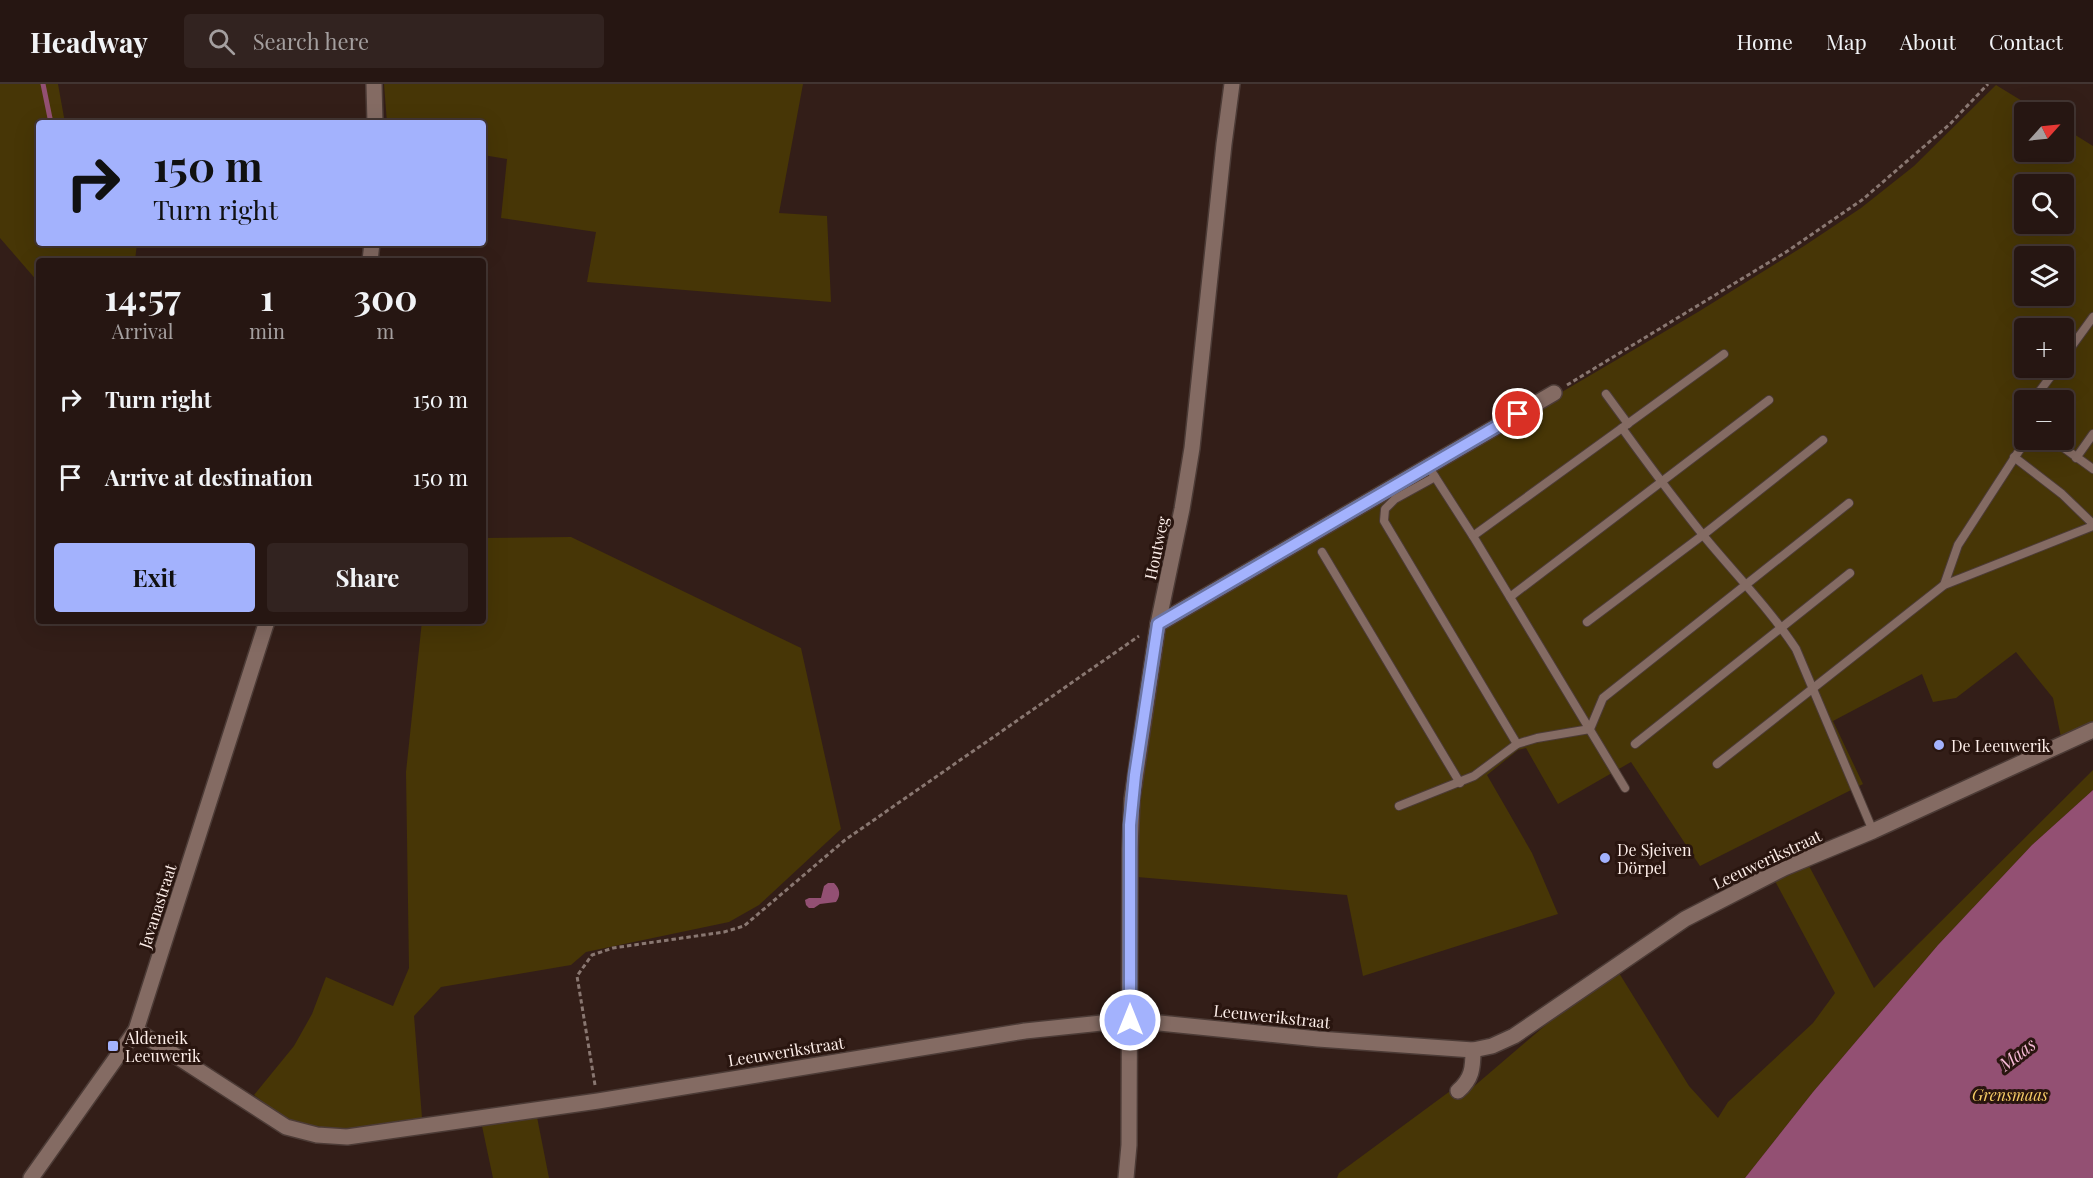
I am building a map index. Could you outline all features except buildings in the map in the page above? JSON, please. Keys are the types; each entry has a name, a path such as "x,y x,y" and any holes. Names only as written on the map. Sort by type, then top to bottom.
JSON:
{"street":[{"path":"374,84 375,120"},
{"name":"Houtweg","path":"1126,1178 1129,1145 1131,816 1158,624 1192,448 1232,84"},
{"path":"1158,624 1432,472 1554,393"},
{"name":"Javanastraat","path":"31,1178 136,1030 266,624"},
{"name":"Leeuwerikstraat","path":"136,1030 286,1127 317,1135 347,1137 598,1101 1025,1031 1130,1020 1318,1040 1473,1050 1492,1046 1514,1036 1685,919 1784,868 1873,831 2093,730"},
{"path":"1458,1091 1469,1079 1473,1068 1473,1050"}],"lane":[{"path":"2074,343 2093,317"},
{"path":"1473,536 1724,354"},
{"path":"1606,394 1661,482 1703,536 1782,627 1796,649 1815,689 1873,831"},
{"path":"1510,597 1769,400"},
{"path":"2076,458 2093,434"},
{"path":"1587,622 1703,536 1823,440"},
{"path":"1944,585 1958,545 2019,450"},
{"path":"2066,450 2093,470"},
{"path":"1718,764 1944,585 2093,525 2062,494 2014,458"},
{"path":"1516,744 1384,521 1385,509 1432,472 1625,788"},
{"path":"1590,729 1603,698 1849,502"},
{"path":"1322,552 1460,783"},
{"path":"1635,744 1850,573"},
{"path":"1399,806 1460,783 1488,767 1516,744 1590,729"}],"path":[{"path":"1554,393 1786,252 1862,200 1950,124 1989,84"},
{"path":"598,1101 577,976 592,955 612,948 724,932 744,926 845,840 1158,624"}],"shaded area":[{"path":"0,84 58,84 64,120 36,120 36,246 137,246 135,258 36,258 36,280 0,238"},
{"path":"384,84 803,84 779,213 827,216 831,302 587,282 596,232 501,218 507,159 486,156 486,120 387,120"},
{"path":"1996,85 2024,102 2014,102 2014,162 2074,162 2074,134 2093,146 2093,723 2061,737 2053,698 2016,652 1956,698 1933,702 1922,674 1833,721 1863,784 1700,866 1631,762 1558,804 1526,748 1518,750 1487,775 1532,853 1558,914 1363,976 1347,895 1137,877 1140,804 1166,625 1698,312 1861,208 1914,166"},
{"path":"571,537 801,648 841,829 759,905 729,922 586,952 571,965 441,987 414,1016 422,1118 335,1129 300,1124 276,1112 254,1095 294,1046 312,1014 326,977 393,1006 409,968 406,772 422,624 486,624 486,538"},
{"path":"2093,770 2093,790 2032,845 1938,945 1813,1092 1745,1178 1337,1178 1339,1173 1457,1086 1465,1094 1562,1011 1619,973 1689,1086 1718,1118 1728,1102 1813,1023 1835,993 1775,881 1809,866 1874,988"},
{"path":"537,1117 549,1178 493,1178 482,1126"}],"water":[{"name":"Maas","path":"2093,790 2093,1178 1745,1178 1813,1092 1938,945 2032,845"},
{"path":"834,883 839,890 836,902 809,908 805,900 821,898 824,886"}],"waterway":[{"path":"43,84 50,120"}],"place":[{"name":"De Leeuwerik","path":"1939,745"},
{"name":"De Sjeiven Dörpel","path":"1605,858"},
{"name":"Aldeneik Leeuwerik","path":"113,1046"}],"route":[{"path":"1130,1020 1130,825 1135,775 1158,624 1518,414"}],"park label":[{"name":"Grensmaas","path":"2010,1094"}]}
